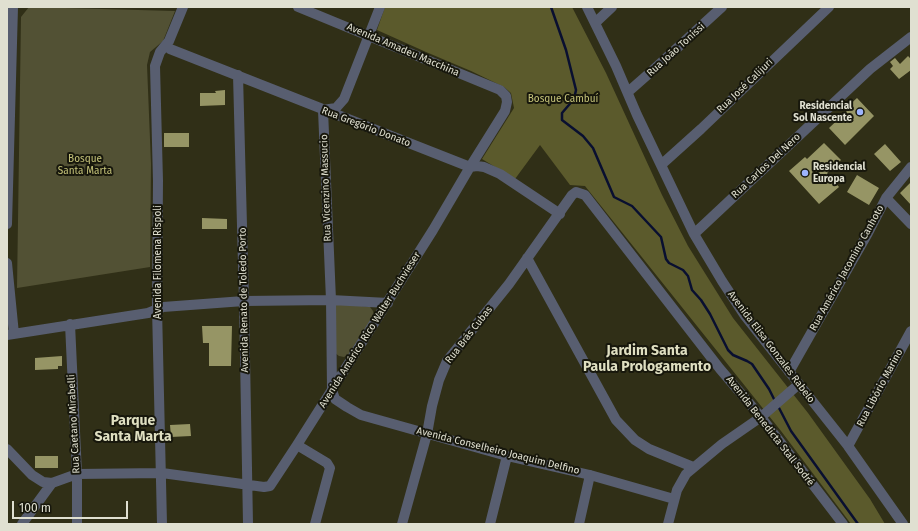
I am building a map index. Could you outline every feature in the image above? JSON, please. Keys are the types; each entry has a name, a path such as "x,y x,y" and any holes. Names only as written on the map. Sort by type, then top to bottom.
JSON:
{"street":[{"path":"7,224 13,7"},
{"name":"Avenida Filomena Rispoli","path":"162,524 157,308 158,181 155,66 160,52 166,46 183,7"},
{"name":"Avenida Amadeu Macchina","path":"298,7 500,90 506,96"},
{"path":"322,110 336,108 344,100 380,7"},
{"name":"Avenida Elisa Gonzales Rabelo","path":"587,7 694,234 722,281 745,316 848,446 904,524"},
{"path":"595,23 612,7"},
{"name":"Rua João Tonissi","path":"628,92 722,7"},
{"name":"Rua José Calijuri","path":"661,165 829,7"},
{"name":"Rua Carlos Del Nero","path":"694,234 870,69 911,37"},
{"name":"Rua Gregório Donato","path":"166,46 170,49 322,110 470,167 484,167 500,174 560,214"},
{"name":"Avenida Renato de Toledo Porto","path":"238,75 248,524"},
{"name":"Avenida Américo Rico Walter Buchvieser","path":"247,484 264,487 270,486 388,303 433,230 507,107 506,96"},
{"name":"Rua Vicenzino Massucio","path":"322,110 331,300 332,390"},
{"name":"Rua Américo Jacomino Canhoto","path":"789,372 886,198 911,167"},
{"name":"Rua Brás Cubas","path":"402,524 427,434 439,380 447,361 509,284 572,195 576,192"},
{"name":"Avenida Benedicta Stall Sodré","path":"576,192 585,195 720,369 765,414 842,524"},
{"path":"886,198 911,224"},
{"path":"528,258 616,420 635,440 649,449 693,467"},
{"path":"7,263 10,334 148,313 157,308 170,306 244,301 331,300 388,303"},
{"name":"Rua Caetano Mirabelli","path":"70,324 77,474 77,524"},
{"name":"Rua Libório Marino","path":"848,446 911,331"},
{"path":"668,524 677,490 686,474 693,467 765,414 799,384"},
{"name":"Avenida Conselheiro Joaquim Delfino","path":"332,390 335,399 361,415 507,456 590,474 674,499"},
{"path":"297,445 327,463 330,468 315,524"},
{"path":"7,449 37,479 43,482 52,482 77,474 162,473 247,484"},
{"path":"490,524 507,456"},
{"path":"579,524 590,474"},
{"path":"22,524 52,482"}],"green space":[{"name":"Bosque Santa Marta","path":"29,7 175,11 163,41 150,52 147,65 151,164 150,267 17,288 21,17"},
{"name":"Bosque Cambuí","path":"385,7 572,7 606,73 662,195 688,246 733,318 808,413 870,499 885,524 851,524 781,431 585,186 570,185 540,145 515,179 482,159 514,108 511,93 504,87 471,71 377,30"},
{"path":"337,303 370,307 374,315 348,355 344,357 335,353 334,305"}],"building":[{"path":"908,56 911,59 911,70 899,79 890,69 893,66 890,62 895,58 900,64"},
{"path":"225,90 225,105 200,106 200,93 216,93 215,91"},
{"path":"857,98 874,116 845,145 829,128 848,110 846,108"},
{"path":"164,133 189,133 189,147 164,147"},
{"path":"824,143 841,160 827,173 839,187 819,204 789,171 805,157 807,159"},
{"path":"885,144 901,162 890,171 874,154"},
{"name":"Residencial Europa","path":"857,175 879,188 869,205 847,192"},
{"path":"911,182 911,205 900,193"},
{"path":"202,218 227,219 227,229 202,229"},
{"path":"202,326 232,326 231,366 209,366 209,343 203,343"},
{"path":"62,356 62,366 58,366 58,369 35,370 35,358"},
{"path":"190,424 191,436 171,437 170,425"},
{"path":"35,456 58,456 58,468 35,468"}],"waterway":[{"path":"551,7 566,50 576,90 574,99 562,113 562,120 583,136 593,148 614,197 632,206 661,237 666,259 669,263 683,270 688,276 692,290 710,314 728,350 733,355 752,364 769,389 775,401"},
{"path":"778,406 791,431 858,524"}],"place":[{"name":"Residencial Sol Nascente","path":"860,112"},
{"name":"Residencial Europa","path":"805,173"}],"district":[{"name":"Jardim Santa Paula Prologamento","path":"647,360"},
{"name":"Parque Santa Marta","path":"133,430"}]}
